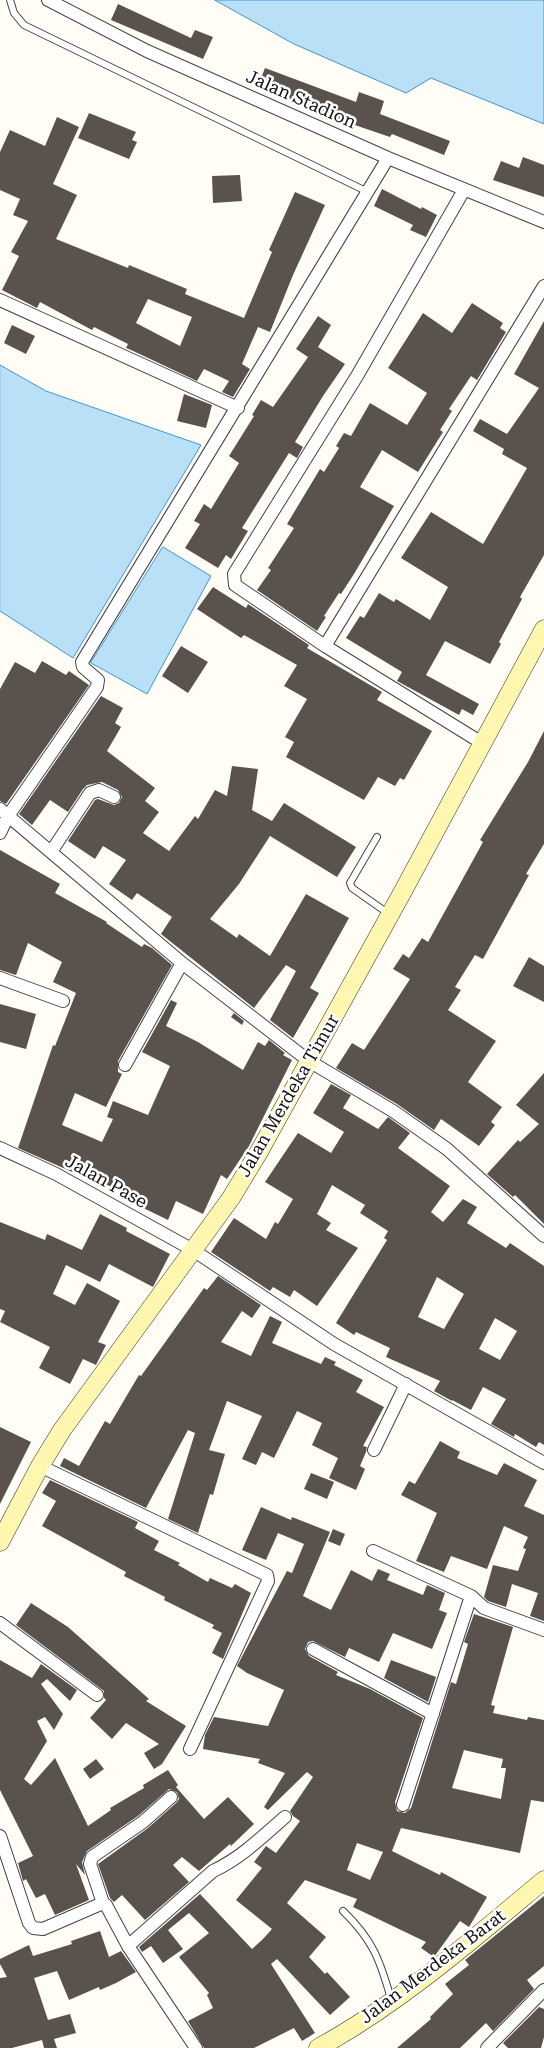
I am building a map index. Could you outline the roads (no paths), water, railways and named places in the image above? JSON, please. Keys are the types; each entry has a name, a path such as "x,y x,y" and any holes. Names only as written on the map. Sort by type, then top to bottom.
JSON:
{"main road":[{"name":"Jalan Merdeka Timur","path":"0,1542 40,1466 77,1408 231,1198 260,1150 544,629"},
{"name":"Jalan Merdeka Barat","path":"318,2048 341,2035 392,2000 470,1942 544,1880"}],"street":[{"name":"Jalan Stadion","path":"48,0 147,51 388,158 544,222"},
{"path":"0,833 4,812 97,687 98,680 83,667 82,662 238,408 388,158"},
{"path":"464,190 357,376 234,574 235,585 325,646 482,743"},
{"path":"325,646 544,286"},
{"path":"0,300 238,408"},
{"path":"51,852 90,793 99,790 114,797"},
{"path":"4,812 182,963 309,1061 392,1111 447,1149 544,1236"},
{"path":"125,1065 182,963"},
{"path":"0,978 63,1001"},
{"name":"Jalan Pase","path":"0,1148 56,1174 193,1250 334,1344 544,1463"},
{"path":"374,1450 406,1384"},
{"path":"40,1466 267,1575 268,1581 190,1749"},
{"path":"374,1551 470,1596 484,1608 544,1630"},
{"path":"403,1805 470,1596"},
{"path":"0,1623 96,1695"},
{"path":"313,1649 433,1714"},
{"path":"171,1797 143,1822 92,1857 90,1864 103,1903 106,1905 128,1946 196,2048"},
{"path":"128,1946 213,1871 228,1865 244,1854 285,1817"},
{"path":"0,1836 29,1923 33,1928 43,1929 103,1903"},
{"path":"487,2048 544,1990"}],"lane":[{"path":"10,0 14,13 24,25 368,192"},
{"path":"376,837 350,883 352,888 390,914"},
{"path":"343,1911 361,1928 380,1961 392,2000"}],"water":[{"path":"215,0 544,0 544,124 431,78 406,93 294,44"},
{"path":"0,365 46,391 201,445 73,658 0,611"},
{"path":"163,547 211,576 147,694 91,663"}]}
